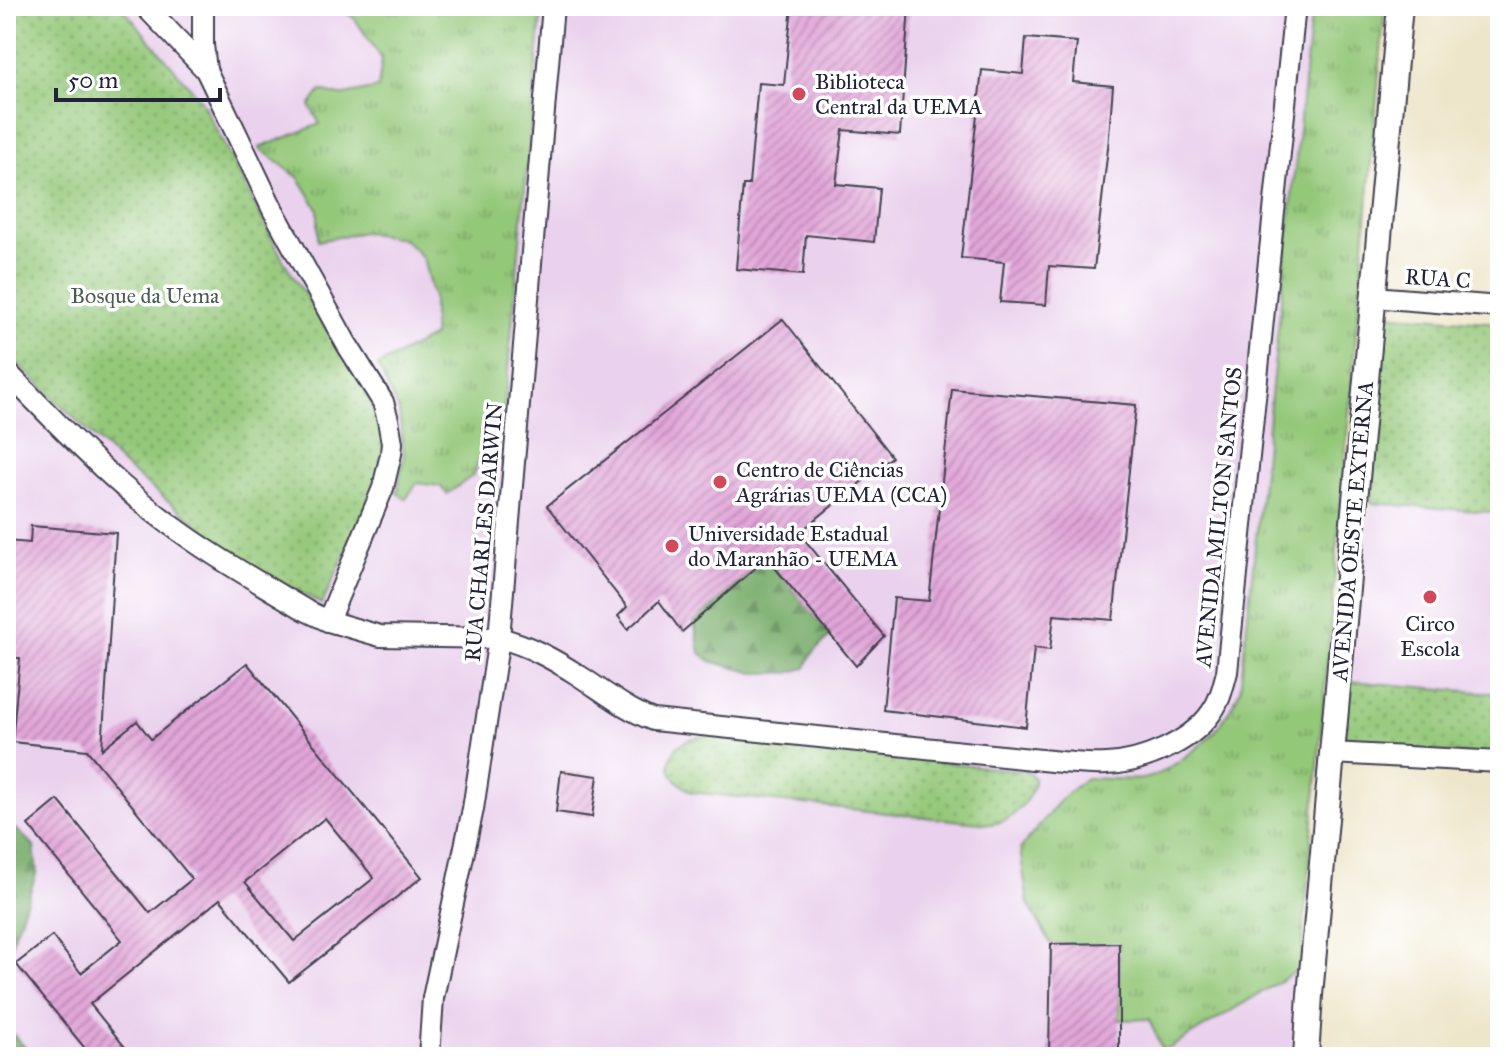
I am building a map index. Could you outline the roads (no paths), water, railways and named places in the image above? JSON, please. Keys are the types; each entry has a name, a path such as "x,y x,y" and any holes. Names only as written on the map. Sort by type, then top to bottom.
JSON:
{"street":[{"path":"145,6 206,70 273,210 346,343 383,402 392,443 386,480 328,621"},
{"path":"203,6 206,70"},
{"name":"RUA CHARLES DARWIN","path":"429,1057 433,998 473,809 499,638 553,6"},
{"name":"AVENIDA MILTON SANTOS","path":"6,371 131,493 181,533 328,621 380,636 499,638 538,651 636,714 653,720 1061,762 1128,762 1148,756 1195,729 1213,711 1227,672 1295,6"},
{"name":"AVENIDA OESTE EXTERNA","path":"1306,1057 1400,6"},
{"name":"RUA C","path":"1373,297 1500,307"},
{"path":"1332,753 1500,762"}],"place":[{"name":"Biblioteca Central da UEMA","path":"799,94"},
{"name":"Centro de Ciências Agrárias UEMA (CCA)","path":"720,482"},
{"name":"Universidade Estadual do Maranhão - UEMA","path":"672,546"},
{"name":"Circo Escola","path":"1430,597"}],"park label":[{"name":"Bosque da Uema","path":"145,295"}]}
